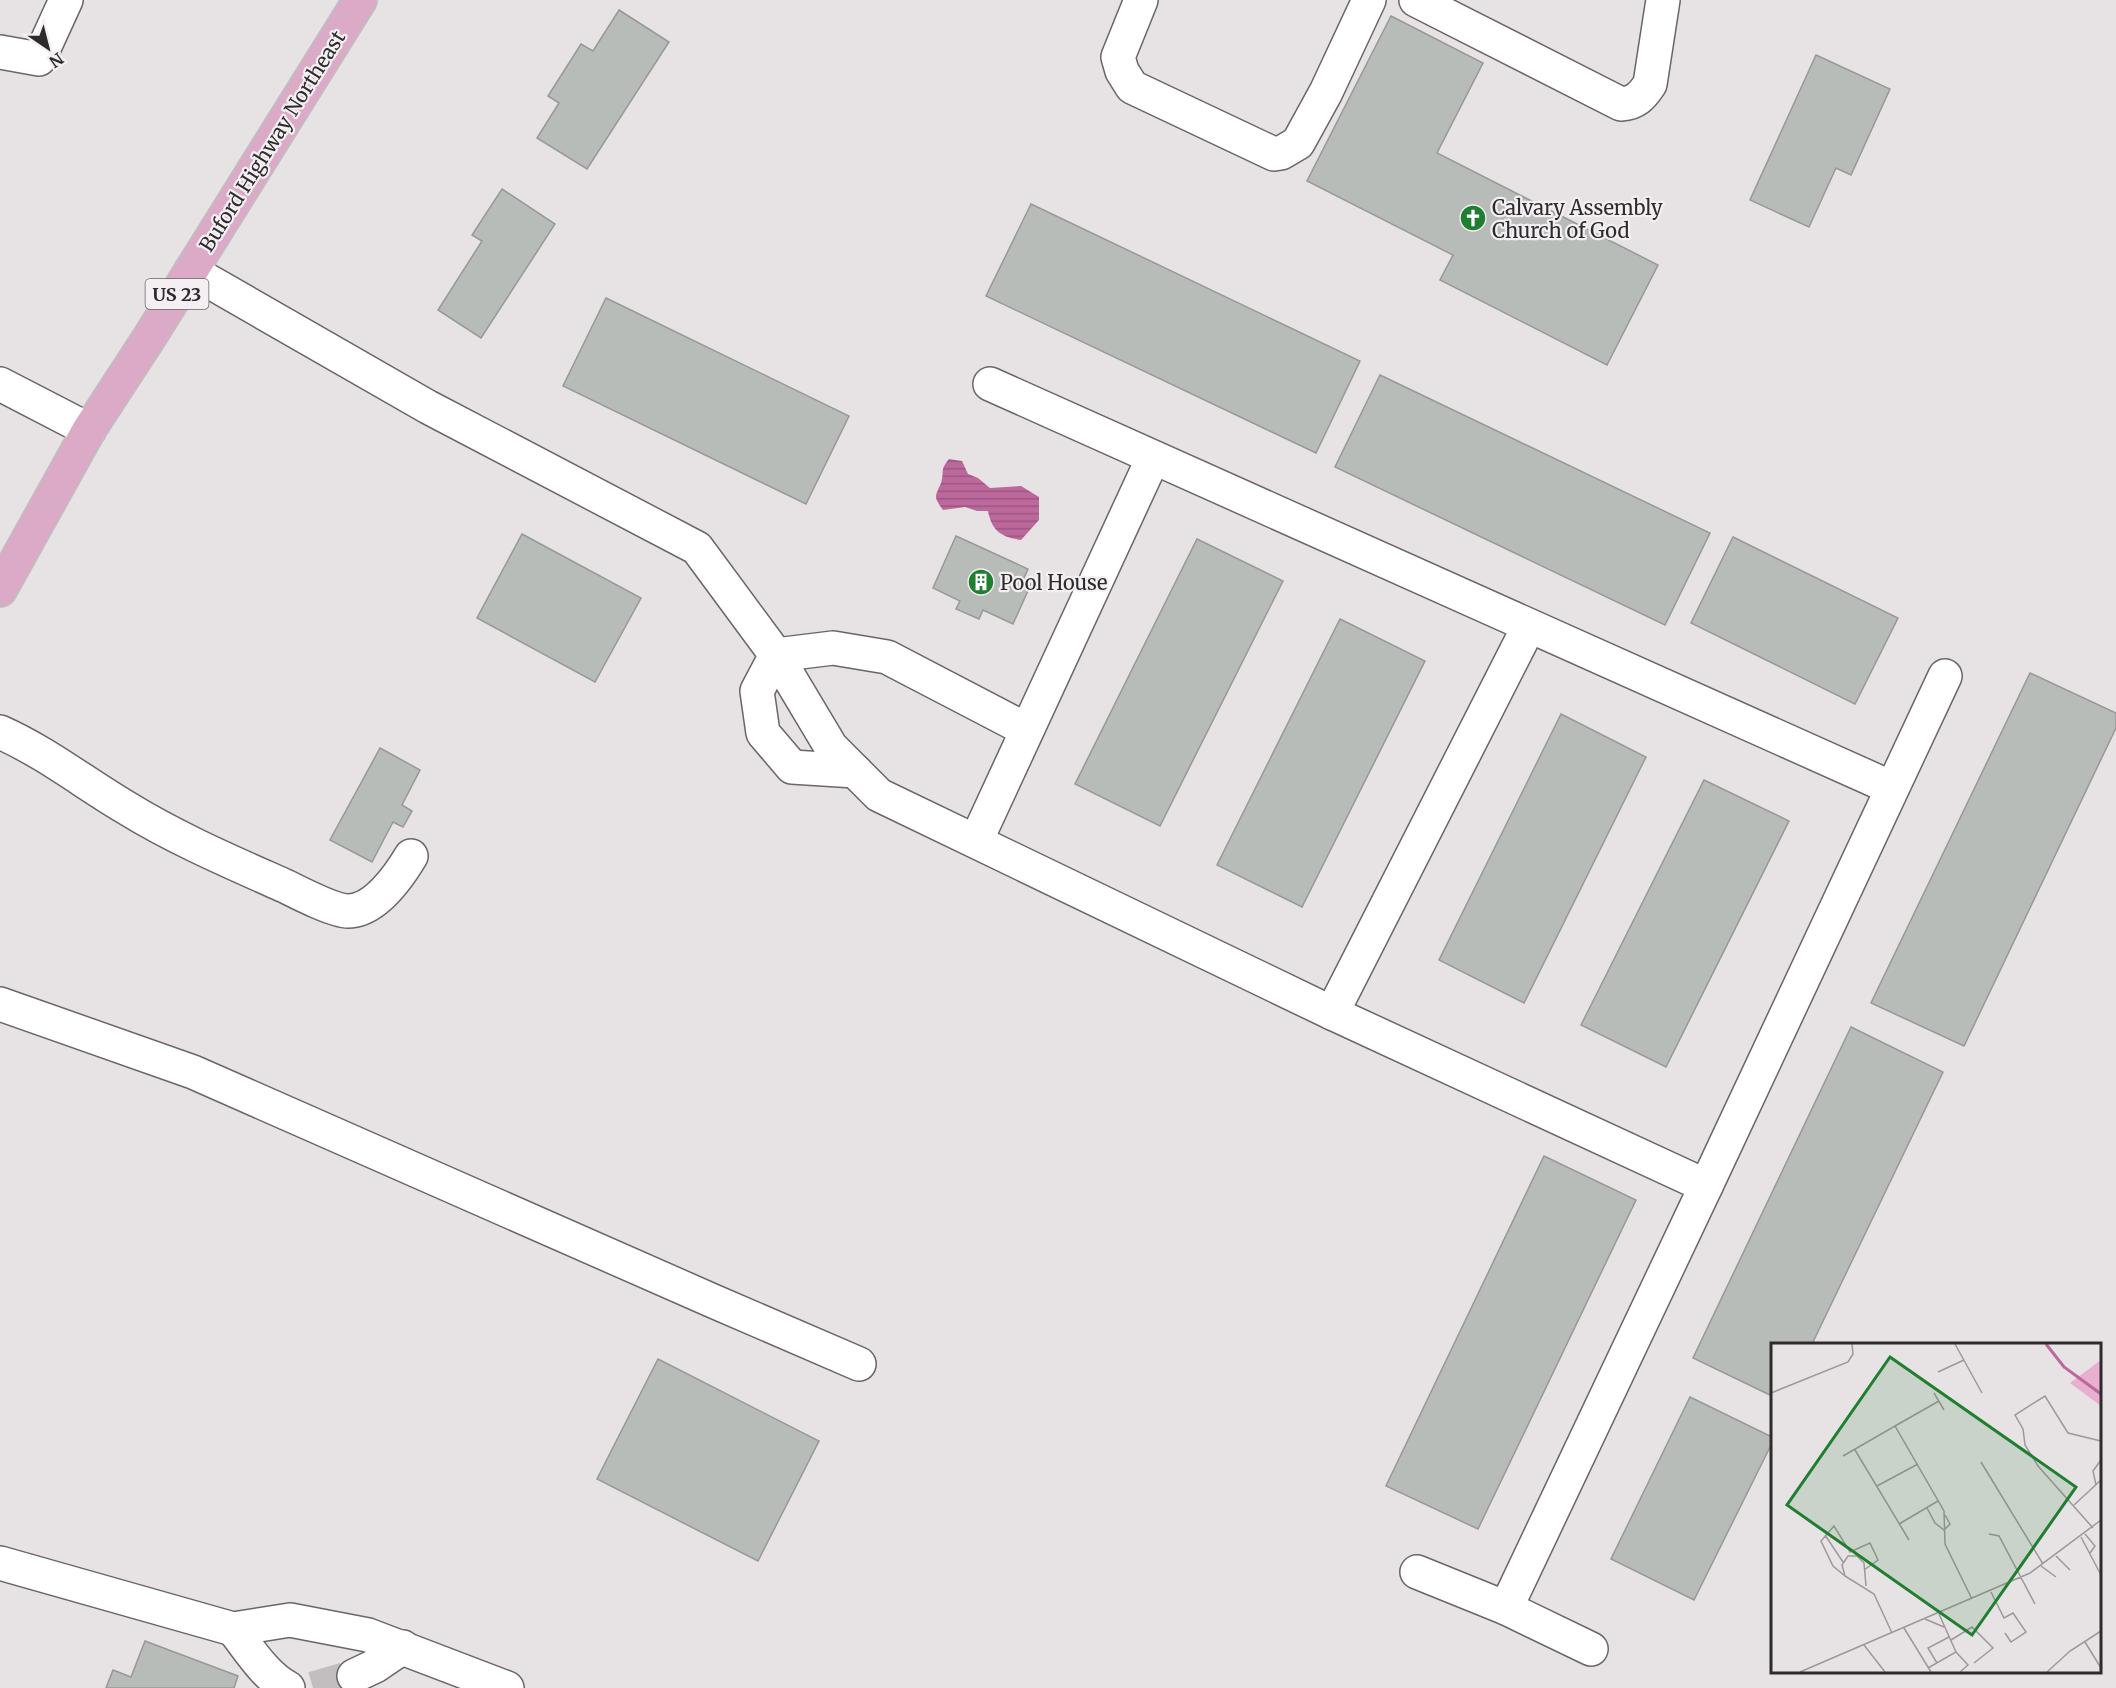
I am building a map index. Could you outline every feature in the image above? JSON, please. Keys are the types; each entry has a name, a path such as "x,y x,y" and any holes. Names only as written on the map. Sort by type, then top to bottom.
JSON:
{"main road":[{"name":"Buford Highway Northeast","path":"0,590 89,430 360,0"}],"street":[{"path":"0,52 39,59 66,0"},
{"path":"1141,0 1118,57 1122,71 1132,87 1274,154 1281,153 1299,143 1326,92 1369,0"},
{"path":"1416,0 1621,104 1631,103 1642,96 1650,84 1663,0"},
{"path":"191,271 428,407 697,548 776,655 831,747 879,795 1332,1013 1706,1186"},
{"path":"0,384 89,430"},
{"path":"990,384 1892,788"},
{"path":"976,841 1153,458"},
{"path":"1332,1013 1529,626"},
{"path":"776,655 833,648 887,657 1028,730"},
{"path":"776,655 757,691 763,733 792,767 855,771"},
{"path":"1506,1608 1945,676"},
{"path":"0,732 55,760 125,807 218,856 323,903 348,911 364,907 382,894 397,879 411,856"},
{"path":"0,1004 193,1071 713,1302 859,1364"},
{"path":"0,1563 232,1629 290,1620 368,1635 507,1688"},
{"path":"1417,1572 1506,1608 1591,1649"},
{"path":"232,1629 260,1664 280,1684 288,1688"},
{"path":"354,1676 375,1666 403,1647"}],"shaded area":[{"path":"949,459 962,461 968,474 978,478 990,488 1021,486 1039,497 1039,520 1021,540 998,532 992,524 988,511 977,511 965,507 943,510 936,494 943,469"}],"building":[{"path":"619,10 669,42 587,169 537,138 559,103 548,96 581,44 593,51"},
{"name":"Calvary Assembly Church of God","path":"1391,16 1483,63 1437,153 1658,265 1607,365 1440,280 1453,255 1307,181"},
{"path":"1816,55 1890,89 1851,175 1836,168 1809,227 1750,200"},
{"path":"502,189 555,224 481,338 438,310 482,241 472,235"},
{"path":"1031,204 1360,361 1316,453 986,296"},
{"path":"606,298 849,416 806,504 563,386"},
{"path":"1380,375 1710,533 1665,625 1335,467"},
{"path":"522,534 641,598 595,682 477,618"},
{"name":"Pool House","path":"956,536 1028,569 1023,580 1031,584 1013,624 983,610 979,619 956,609 960,601 933,588"},
{"path":"1733,537 1898,618 1855,704 1691,623"},
{"path":"1197,539 1283,581 1160,826 1075,784"},
{"path":"1340,619 1425,661 1302,907 1217,865"},
{"path":"2030,673 2116,713 2116,728 1964,1046 1871,1003"},
{"path":"1561,714 1646,757 1524,1003 1439,960"},
{"path":"380,748 420,770 402,805 412,811 403,827 393,822 372,862 330,840"},
{"path":"1704,780 1789,821 1666,1067 1581,1025"},
{"path":"1851,1027 1943,1072 1812,1343 1771,1343 1771,1396 1693,1358"},
{"path":"1544,1156 1636,1200 1478,1529 1386,1486"},
{"path":"658,1359 819,1441 758,1561 597,1479"},
{"path":"1690,1397 1771,1437 1771,1445 1694,1600 1611,1559"},
{"path":"145,1641 238,1676 234,1688 106,1688 113,1670 131,1677"}],"tunnel":[{"path":"313,1688 354,1676"}],"place":[{"name":"Calvary Assembly Church of God","path":"1473,218"},
{"name":"Pool House","path":"981,582"}]}
